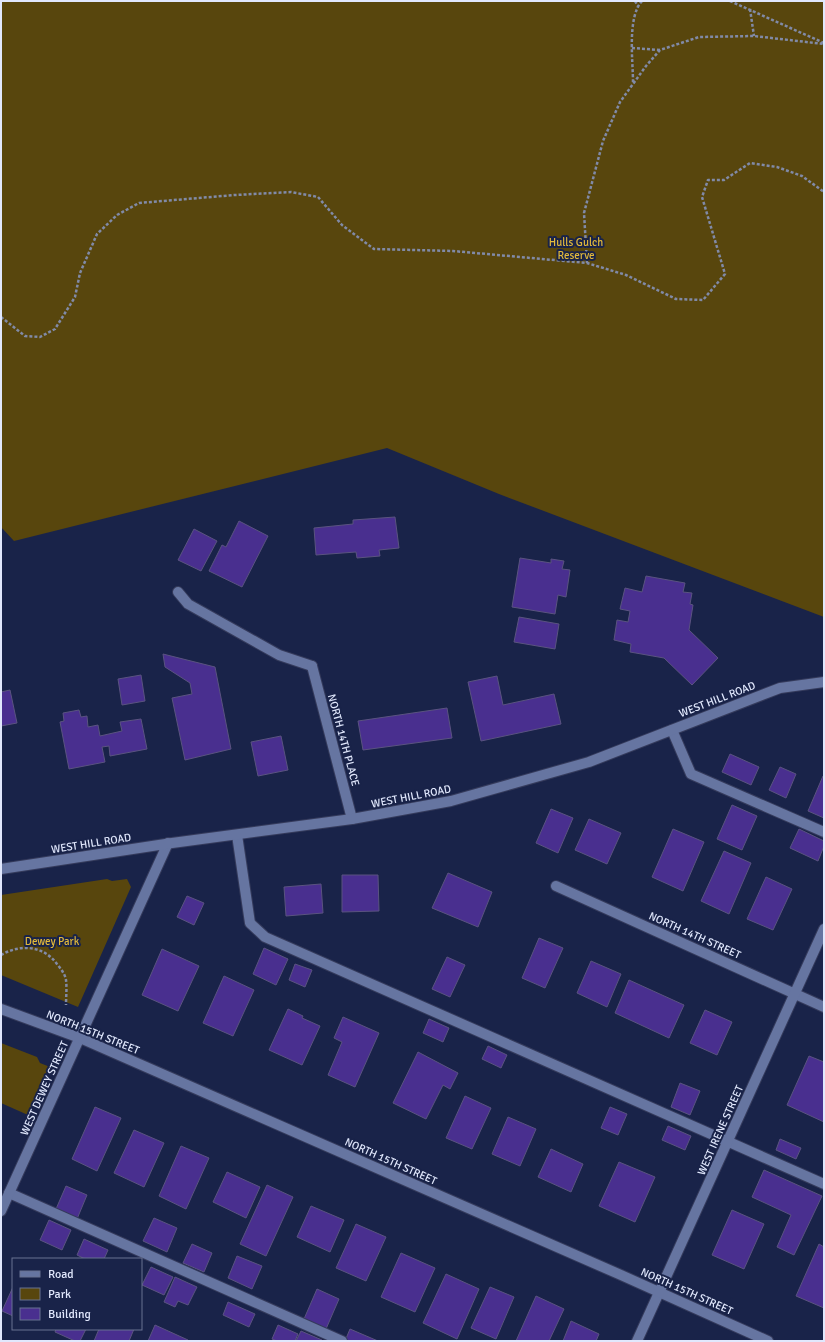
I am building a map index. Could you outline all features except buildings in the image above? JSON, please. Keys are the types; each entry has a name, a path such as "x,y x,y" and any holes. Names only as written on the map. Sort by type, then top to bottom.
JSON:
{"street":[{"name":"NORTH 14TH PLACE","path":"178,592 188,604 279,655 312,666 352,819"},
{"name":"WEST HILL ROAD","path":"1,869 168,843 352,819 451,801 582,764 780,688 824,682"},
{"path":"672,730 691,774 824,832"},
{"path":"237,835 250,923 265,937 824,1184"},
{"name":"WEST DEWEY STREET","path":"1,1211 168,843"},
{"name":"NORTH 14TH STREET","path":"556,886 824,1006"},
{"name":"WEST IRENE STREET","path":"637,1341 824,929"},
{"name":"NORTH 15TH STREET","path":"1,1008 80,1038 660,1292 768,1341"},
{"path":"9,1193 342,1341"}],"path":[{"path":"635,1 638,6"},
{"path":"633,83 632,34 638,6 642,1"},
{"path":"730,1 824,43"},
{"path":"750,9 754,36"},
{"path":"632,48 660,50 699,37 754,36 824,43"},
{"path":"587,263 584,213 603,141 620,102 633,83 660,50"},
{"path":"1,317 25,336 40,337 55,329 74,297 80,273 97,234 117,215 139,203 291,192 318,197 342,225 374,249 453,251 587,263 626,275 676,299 702,300 725,274 702,197 708,180 724,180 750,163 776,166 802,176 824,192"},
{"path":"1,955 8,950 24,947 30,947 47,954 62,970 66,979 66,1005"}],"green space":[{"name":"Hulls Gulch Reserve","path":"1,1 824,1 824,617 499,494 387,448 14,541 1,527"},
{"name":"Dewey Park","path":"107,879 112,881 127,879 131,887 78,1007 1,975 1,895"},
{"path":"1,1043 37,1057 40,1063 50,1067 28,1115 1,1103"}]}
